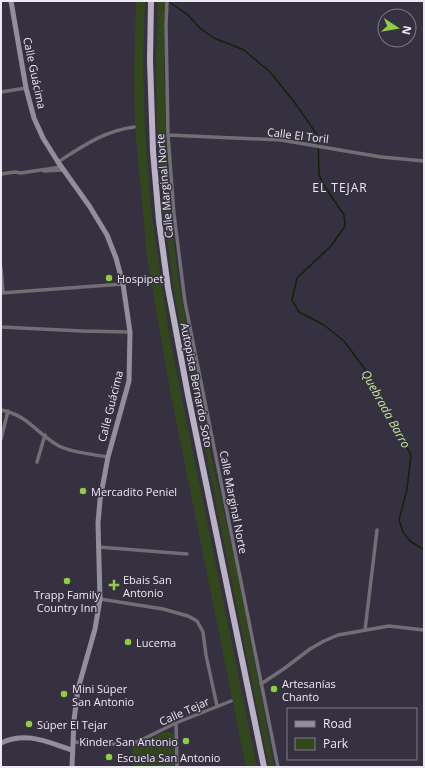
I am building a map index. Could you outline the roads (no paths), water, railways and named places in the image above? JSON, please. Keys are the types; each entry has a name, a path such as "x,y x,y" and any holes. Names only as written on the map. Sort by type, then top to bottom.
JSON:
{"highway":[{"name":"Autopista Bernardo Soto","path":"151,1 150,60 153,151 159,221 168,288 189,402 264,767"}],"main road":[{"name":"Calle Guácima","path":"11,1 30,104 39,128 61,166 90,207 107,235 116,258 123,284 130,332 129,381 108,457 100,500 98,523 100,599 95,629 78,689 75,708 72,767"},
{"path":"1,743 15,738 32,738 72,750"}],"street":[{"name":"Calle Marginal Norte","path":"167,1 168,135 174,214 185,302 278,767"},
{"path":"1,92 26,88"},
{"path":"1,174 41,171 61,166 92,140 110,132 134,127"},
{"name":"Calle El Toril","path":"168,135 281,140 381,158 424,161"},
{"path":"1,268 2,293 123,284"},
{"path":"1,327 82,332 130,332"},
{"path":"1,410 8,411 29,422 58,445 67,449 108,457"},
{"path":"1,439 8,411"},
{"path":"37,462 45,435"},
{"path":"365,630 377,530"},
{"path":"98,547 187,554"},
{"path":"100,599 164,609 188,616 197,621 203,632 206,655 217,706"},
{"path":"262,684 310,649 338,635 389,626 424,630"},
{"name":"Calle Tejar","path":"73,742 107,744 132,743 176,723 231,701"},
{"path":"176,723 177,767"}],"waterway":[{"name":"Quebrada Barro","path":"168,1 188,15 201,29 214,38 244,50 270,72 295,103 318,136 319,175 325,187 344,215 345,226 331,246 297,278 292,300 299,312 324,325 344,341 370,376 411,455 407,489 399,520 403,532 410,541 424,550"}],"place":[{"name":"Hospipet","path":"109,278"},
{"name":"Mercadito Peniel","path":"83,491"},
{"name":"Trapp Family Country Inn","path":"67,581"},
{"name":"Ebais San Antonio","path":"114,585"},
{"name":"Lucema","path":"128,642"},
{"name":"Artesanías Chanto","path":"274,689"},
{"name":"Mini Súper San Antonio","path":"64,694"},
{"name":"Súper El Tejar","path":"29,724"},
{"name":"Kinder San Antonio","path":"186,741"},
{"name":"Escuela San Antonio","path":"109,757"}],"district":[{"name":"EL TEJAR","path":"340,187"}]}
